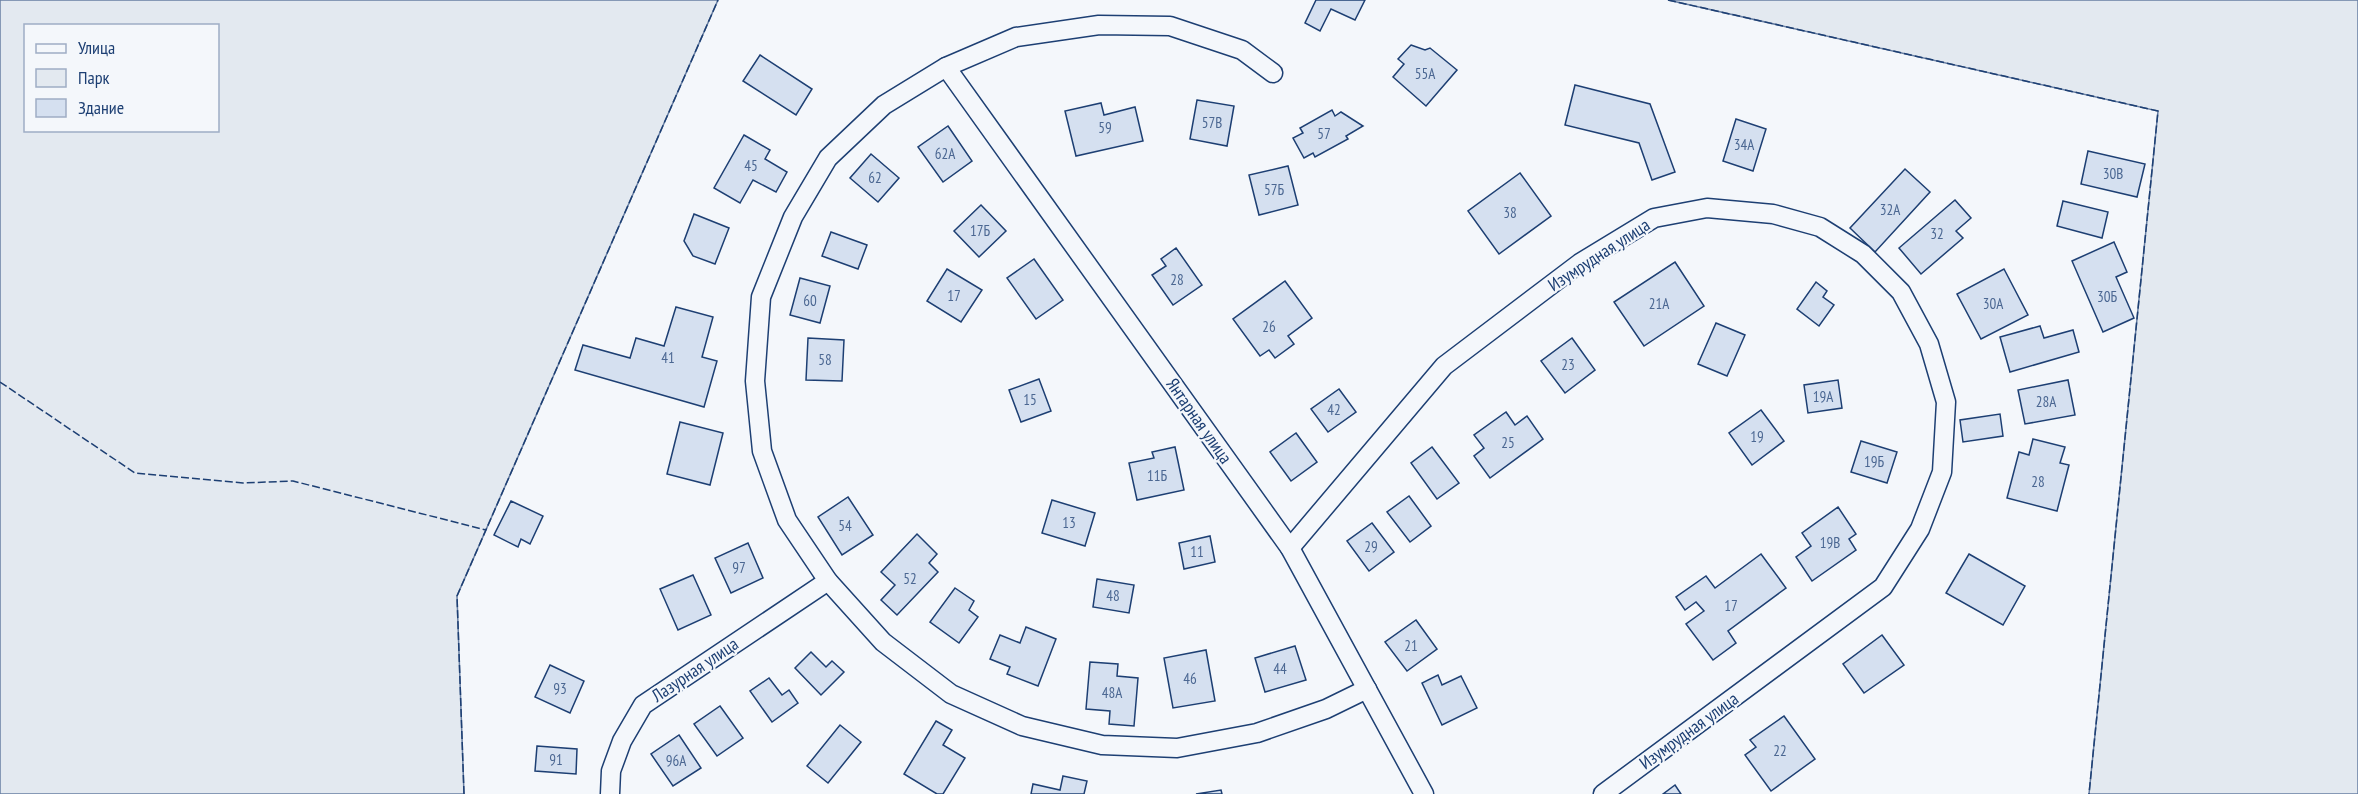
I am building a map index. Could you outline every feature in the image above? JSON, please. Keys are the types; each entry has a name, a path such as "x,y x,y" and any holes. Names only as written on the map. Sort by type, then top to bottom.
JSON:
{"street":[{"path":"1273,73 1242,50 1170,26 1099,25 1016,37 946,67 884,105 828,158 793,217 761,297 755,381 762,451 787,520 828,581 883,642 951,694 1022,726 1102,745 1177,748 1257,733 1326,709 1367,689"},
{"name":"Янтарная улица","path":"946,67 1290,548 1424,794"},
{"name":"Изумрудная улица","path":"1290,548 1444,366 1580,263 1654,219 1707,208 1773,214 1820,227 1863,254 1901,292 1929,344 1946,402 1942,472 1920,529 1883,587 1603,794"},
{"name":"Лазурная улица","path":"610,794 611,771 622,741 643,705 828,581"}],"green space":[{"path":"0,0 718,0 457,596 464,794 0,794"},
{"path":"1668,0 2358,0 2358,794 2089,794 2158,111"}],"building":[{"path":"1316,0 1365,0 1355,20 1331,9 1320,31 1305,23"},
{"path":"1411,45 1425,50 1430,48 1457,70 1426,106 1393,77 1404,64 1398,59"},
{"path":"760,55 812,89 796,115 743,81"},
{"path":"1575,85 1650,104 1675,172 1652,180 1639,143 1565,125"},
{"path":"1197,100 1234,106 1227,146 1190,139"},
{"path":"1101,103 1104,115 1135,107 1143,141 1076,156 1065,111"},
{"path":"1332,110 1335,116 1341,112 1363,126 1346,136 1348,139 1315,157 1313,153 1304,158 1293,138 1303,133 1300,128"},
{"path":"1736,119 1766,129 1753,171 1723,161"},
{"path":"948,126 972,161 943,182 918,147"},
{"path":"744,135 770,150 765,159 787,172 776,192 753,180 740,203 714,188"},
{"path":"2088,151 2145,164 2137,197 2081,184"},
{"path":"871,154 899,178 878,202 850,178"},
{"path":"1288,166 1298,205 1259,215 1249,175"},
{"path":"1905,169 1930,192 1875,252 1850,228"},
{"path":"1520,173 1551,216 1499,254 1468,211"},
{"path":"1955,200 1971,218 1956,231 1963,238 1921,274 1899,248"},
{"path":"2063,201 2108,212 2102,238 2057,226"},
{"path":"981,205 1006,231 979,257 954,231"},
{"path":"694,214 729,228 715,264 693,256 684,241"},
{"path":"831,232 867,245 858,269 822,256"},
{"path":"2114,242 2127,272 2116,277 2134,318 2103,332 2072,261"},
{"path":"1176,248 1202,285 1173,305 1152,275 1166,266 1161,259"},
{"path":"1034,259 1063,300 1036,319 1007,278"},
{"path":"1675,262 1704,306 1644,346 1614,302"},
{"path":"947,269 982,290 961,322 927,301"},
{"path":"2004,269 2028,315 1981,339 1957,294"},
{"path":"800,278 830,286 820,323 790,315"},
{"path":"1285,281 1312,318 1288,336 1294,344 1275,358 1269,350 1260,356 1233,319"},
{"path":"1816,282 1827,291 1823,297 1834,305 1819,326 1797,309"},
{"path":"676,307 713,317 702,357 717,361 704,407 575,370 583,345 630,358 636,338 664,346"},
{"path":"1716,323 1745,335 1727,376 1698,364"},
{"path":"2040,326 2044,338 2073,330 2079,352 2010,372 2000,337"},
{"path":"808,338 844,340 842,381 806,380"},
{"path":"1572,338 1595,370 1565,393 1541,361"},
{"path":"1039,379 1051,411 1021,422 1009,390"},
{"path":"1838,380 1842,408 1808,413 1804,385"},
{"path":"2068,380 2075,415 2025,424 2018,390"},
{"path":"1339,389 1356,412 1328,432 1311,409"},
{"path":"1761,410 1784,441 1752,465 1729,433"},
{"path":"1506,412 1515,425 1527,416 1543,439 1490,478 1474,456 1484,448 1474,435"},
{"path":"2000,414 2003,436 1963,442 1960,420"},
{"path":"680,422 723,433 710,485 667,474"},
{"path":"1296,433 1317,462 1291,481 1270,452"},
{"path":"2033,439 2065,447 2060,463 2069,465 2057,511 2007,498 2019,452 2029,455"},
{"path":"1861,441 1897,452 1887,483 1851,472"},
{"path":"1175,447 1184,490 1137,500 1129,463 1154,458 1152,452"},
{"path":"1432,447 1459,483 1437,499 1411,463"},
{"path":"1409,496 1431,526 1410,542 1387,512"},
{"path":"848,497 873,535 842,555 818,517"},
{"path":"1052,500 1095,513 1085,546 1042,533"},
{"path":"511,501 543,516 530,544 521,539 518,547 494,535"},
{"path":"1838,507 1856,534 1849,539 1856,550 1812,581 1796,557 1811,546 1802,533"},
{"path":"1372,523 1394,552 1369,571 1347,541"},
{"path":"917,534 937,554 929,563 938,572 897,615 881,600 895,585 881,572"},
{"path":"1210,536 1215,562 1184,569 1179,543"},
{"path":"748,543 763,578 731,593 715,558"},
{"path":"1761,554 1786,588 1728,631 1736,643 1713,660 1686,624 1704,611 1696,602 1685,610 1676,597 1706,576 1715,588"},
{"path":"1969,554 2025,586 2003,625 1946,593"},
{"path":"693,575 711,615 678,630 660,589"},
{"path":"1097,579 1134,585 1129,613 1093,607"},
{"path":"955,588 974,601 969,610 978,617 959,643 930,622"},
{"path":"1416,620 1437,649 1407,671 1385,642"},
{"path":"1026,627 1056,639 1038,686 1007,674 1010,667 990,659 1000,635 1020,643"},
{"path":"1882,635 1904,665 1864,693 1843,664"},
{"path":"1295,646 1306,680 1265,692 1255,658"},
{"path":"1206,650 1215,701 1173,708 1164,658"},
{"path":"811,652 826,667 832,661 844,672 821,695 795,668"},
{"path":"1090,662 1118,664 1117,676 1138,678 1134,726 1109,724 1110,711 1086,709"},
{"path":"550,665 584,681 570,713 535,697"},
{"path":"1438,675 1442,685 1461,676 1477,708 1442,725 1422,683"},
{"path":"769,678 782,695 789,690 798,703 772,722 750,691"},
{"path":"720,706 743,738 717,756 694,724"},
{"path":"1784,716 1815,759 1771,791 1745,755 1756,747 1750,740"},
{"path":"936,721 952,730 943,745 965,758 943,794 937,794 904,774"},
{"path":"840,725 861,742 828,783 807,766"},
{"path":"679,735 701,768 673,786 651,754"},
{"path":"537,746 577,749 576,774 535,771"},
{"path":"1063,776 1087,781 1084,794 1031,794 1033,784 1060,790"},
{"path":"1675,785 1681,794 1663,794"},
{"path":"1221,790 1222,794 1196,794"}],"fence":[{"path":"464,794 457,596 718,0"},
{"path":"1668,0 2158,111 2089,794"},
{"path":"0,382 135,473 243,483 293,481 486,530"}]}
